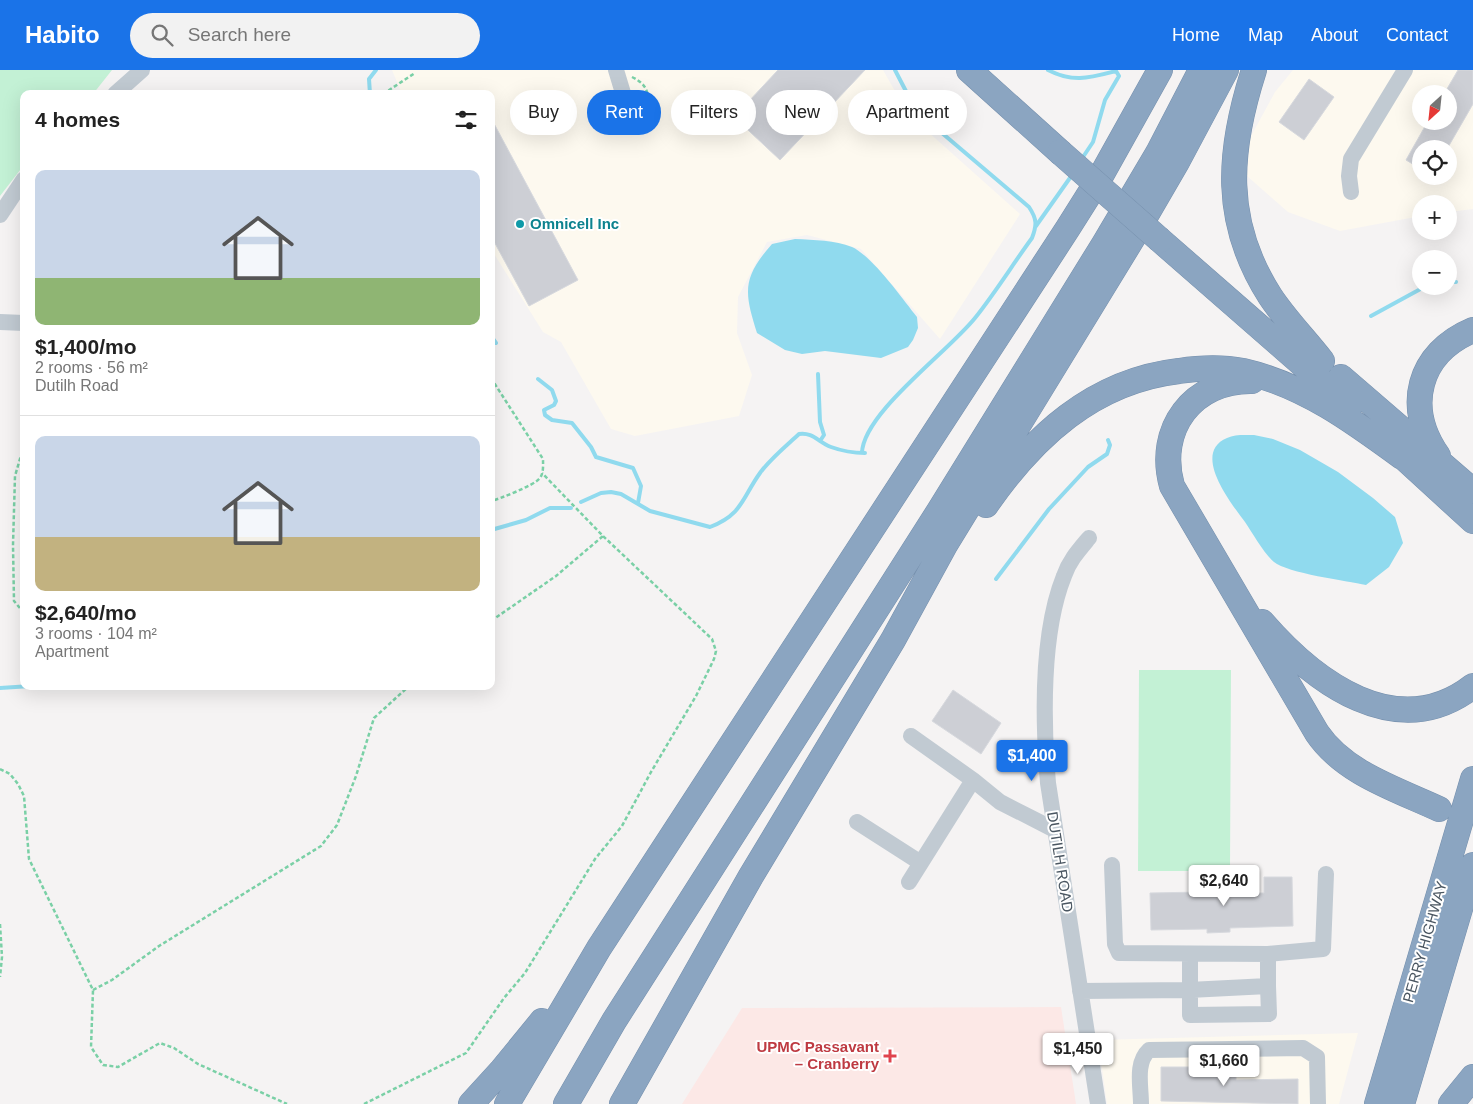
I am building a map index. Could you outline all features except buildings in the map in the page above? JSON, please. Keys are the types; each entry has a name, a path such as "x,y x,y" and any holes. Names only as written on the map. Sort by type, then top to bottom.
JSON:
{"highway":[{"path":"969,70 1064,146 1164,234 1472,520"},
{"path":"989,70 1064,146"},
{"path":"507,1104 599,948 1068,228 1102,174 1160,70"},
{"path":"566,1104 619,1013 939,511 1104,244 1158,153 1201,70"},
{"path":"624,1104 635,1081 751,876 893,640 945,545 1144,219 1226,70"},
{"path":"1254,70 1239,118 1234,155 1234,202 1241,232 1248,256 1271,298 1322,361"},
{"path":"1164,234 1322,361 1466,485"},
{"path":"1466,485 1440,458 1428,438 1420,417 1419,396 1424,375 1436,356 1453,340 1473,330"},
{"path":"893,640 1004,481 1048,431 1080,406 1125,383 1147,376 1189,370 1243,371 1279,384 1331,407 1402,457"},
{"path":"1279,384 1236,382 1208,391 1184,411 1172,431 1167,464 1172,486 1219,568 1328,748 1357,770 1439,809"},
{"path":"1219,568 1255,614 1292,652 1322,676 1364,702 1396,711 1420,710 1453,699 1473,686"},
{"name":"PERRY HIGHWAY","path":"1377,1104 1473,780"},
{"name":"PERRY HIGHWAY","path":"1402,1104 1473,865"},
{"path":"471,1104 502,1070 599,948"},
{"path":"1451,1104 1473,1077"}],"street":[{"path":"120,90 142,70"},
{"path":"1351,192 1349,176 1351,159 1405,70"},
{"path":"623,73 625,90"},
{"path":"0,215 20,185"},
{"path":"0,322 20,323"},
{"name":"DUTILH ROAD","path":"1089,538 1074,556 1063,576 1055,608 1048,656 1044,731 1048,783 1098,1104"},
{"path":"910,736 973,780 1000,802 1055,830"},
{"path":"909,882 973,780"},
{"path":"857,822 921,863"},
{"path":"1112,866 1115,944 1119,953 1190,955 1268,954 1323,949 1326,874"},
{"path":"1190,955 1190,1015 1269,1014 1268,954"},
{"path":"1080,991 1189,990 1268,986"},
{"path":"1141,1104 1140,1064 1143,1056 1149,1050 1303,1048 1318,1057 1318,1104"}],"path":[{"path":"389,90 415,73"},
{"path":"623,73 644,84 648,90"},
{"path":"495,384 543,459 542,474 539,480 505,498 495,500"},
{"path":"20,459 15,476 12,545 14,601 20,608"},
{"path":"364,1104 466,1053 504,998 525,973 595,859 622,826 650,772 696,696 706,672 714,659 716,651 712,638 603,536 542,474"},
{"path":"495,618 556,576 603,536"},
{"path":"93,990 112,980 159,946 321,846 337,825 356,776 374,718 405,690"},
{"path":"0,769 10,774 24,796 29,859 93,990 91,1047 103,1065 118,1067 160,1043 174,1048 198,1064 286,1104"},
{"path":"0,924 2,957 0,977"}],"shaded area":[{"path":"392,70 883,70 894,90 848,90 848,135 932,135 1020,214 940,339 861,249 807,235 767,242 738,297 737,333 752,375 739,416 635,436 611,429 561,342 543,332 495,255 495,90 400,90"},
{"path":"1293,70 1473,70 1473,209 1457,211 1457,195 1412,195 1412,218 1340,231 1288,212 1247,176 1250,138 1275,92"},
{"name":"UPMC Passavant – Cranberry","path":"1061,1007 1076,1104 682,1104 742,1008"},
{"path":"1358,1033 1339,1104 1107,1104 1098,1040"}],"green space":[{"path":"0,70 112,70 96,90 20,90 20,170 0,196"},
{"path":"1139,670 1231,670 1230,871 1138,871"}],"water":[{"path":"795,239 839,243 852,247 868,259 917,317 918,328 908,347 881,358 825,351 802,354 785,350 757,333 748,296 748,286 755,266 772,244"},
{"path":"1254,435 1273,439 1300,450 1338,472 1395,517 1403,543 1389,567 1366,585 1291,570 1274,562 1231,503 1217,478 1213,466 1213,455 1217,445 1230,437"}],"waterway":[{"path":"370,90 369,79 376,70"},
{"path":"862,453 866,437 876,420 909,383 975,318 1032,238 1035,229 1034,215 1029,207 929,122 910,99 895,70"},
{"path":"1048,70 1073,78 1089,77 1116,71 1119,76 1105,100 1093,142 1081,160"},
{"path":"1036,226 1072,175"},
{"path":"1371,316 1412,294"},
{"path":"818,374 820,422 824,435 820,441"},
{"path":"538,379 552,390 556,401 554,405 544,410 545,415 552,420 572,423 591,447 596,457 633,468 641,486 638,503"},
{"path":"581,502 601,493 611,492 621,494 650,511 710,527 721,522 736,511 764,468 799,434 808,434 826,445 839,450 865,453"},
{"path":"996,579 1049,509 1088,467 1107,454 1110,445 1108,440"},
{"path":"495,529 526,520 550,508 571,508"},
{"path":"0,688 20,687"}],"place":[{"name":"Omnicell Inc","path":"520,224"},
{"name":"UPMC Passavant – Cranberry","path":"890,1056"}]}
